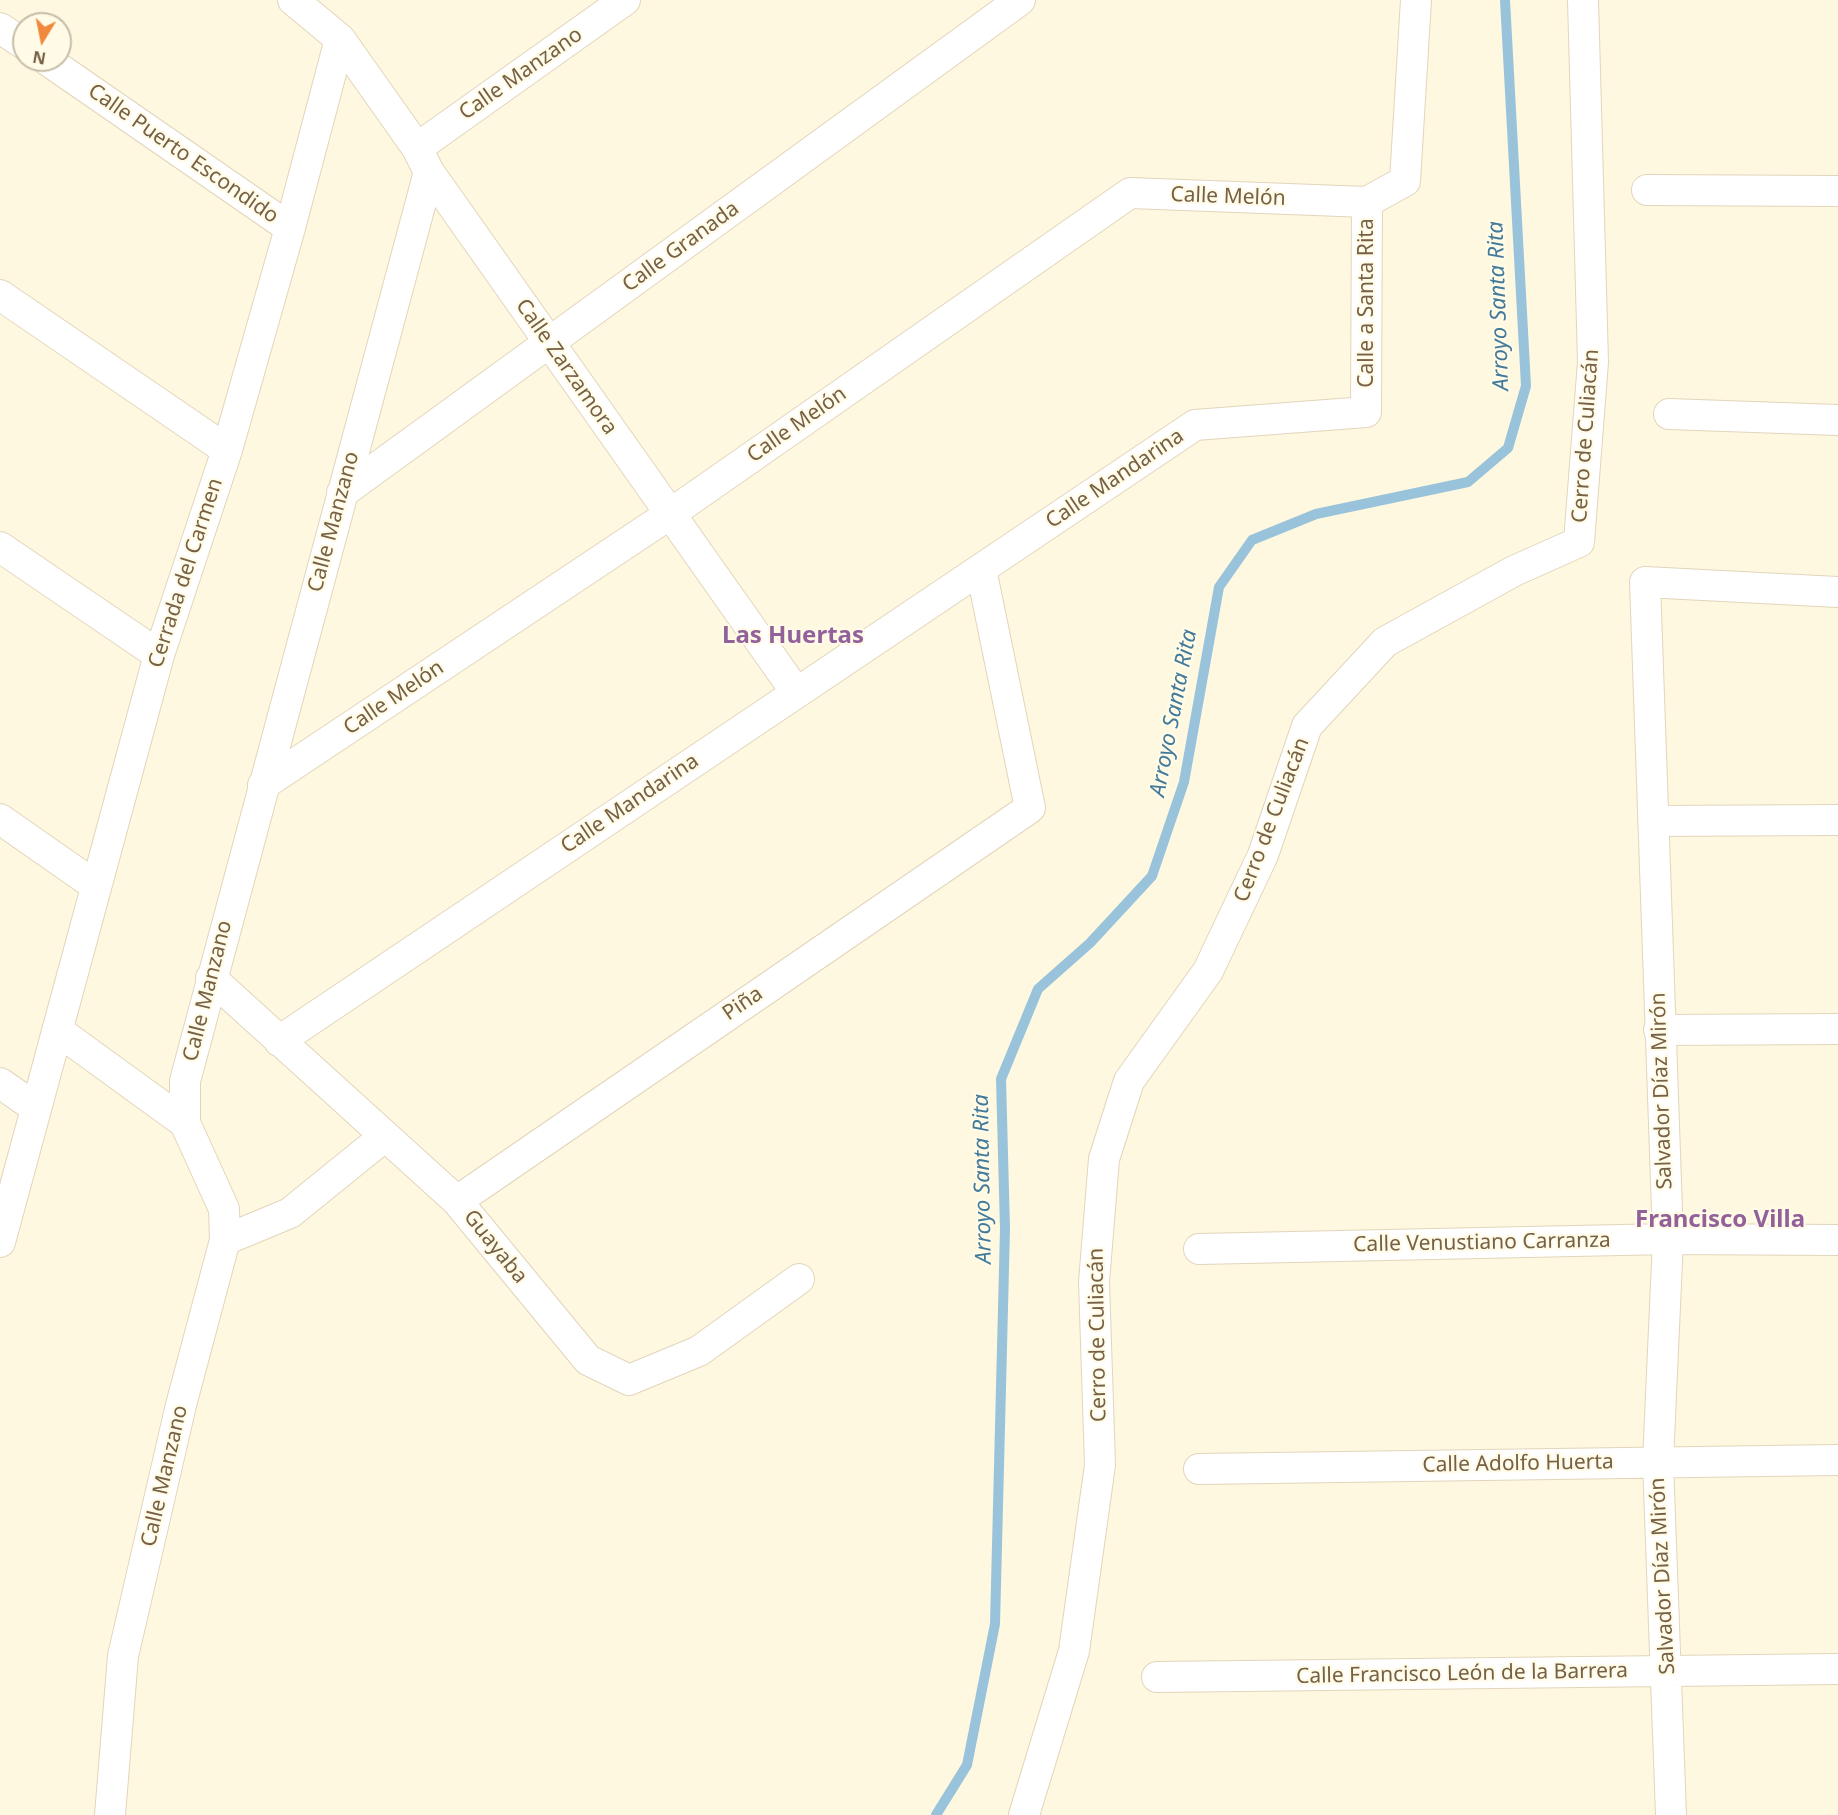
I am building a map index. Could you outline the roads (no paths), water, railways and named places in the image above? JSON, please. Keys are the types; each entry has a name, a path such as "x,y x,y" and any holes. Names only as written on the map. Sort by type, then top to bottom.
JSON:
{"street":[{"name":"Calle Zarzamora","path":"292,0 340,39 550,344 796,692"},
{"name":"Calle Manzano","path":"110,1815 123,1656 180,1405 225,1240 224,1209 185,1124 185,1081 342,493 423,160 625,0"},
{"name":"Calle Granada","path":"342,493 550,344 1020,0"},
{"name":"Calle a Santa Rita","path":"1366,412 1367,202 1405,181 1416,0"},
{"name":"Cerro de Culiacán","path":"1024,1815 1074,1651 1100,1465 1094,1282 1104,1159 1129,1081 1208,971 1263,855 1308,726 1385,642 1514,571 1579,542 1593,362 1583,0"},
{"name":"Cerrada del Carmen","path":"0,1242 159,655 227,450 290,228 340,39"},
{"name":"Calle Puerto Escondido","path":"64,72 290,228"},
{"path":"1647,190 1838,191"},
{"name":"Calle Melón","path":"263,785 670,514 1130,193 1367,202"},
{"path":"0,295 227,450"},
{"name":"Calle Mandarina","path":"279,1041 1196,425 1366,412"},
{"path":"1669,414 1838,420"},
{"path":"0,547 159,655"},
{"name":"Piña","path":"457,1201 1030,808 981,568"},
{"name":"Salvador Díaz Mirón","path":"1671,1815 1668,1672 1658,1462 1668,1239 1645,582 1838,592"},
{"path":"0,819 96,886"},
{"path":"1653,821 1838,820"},
{"name":"Guayaba","path":"211,978 457,1201 588,1360 629,1380 699,1351 799,1279"},
{"path":"1659,1030 1838,1029"},
{"path":"57,1030 185,1124"},
{"path":"0,1083 36,1108"},
{"path":"225,1240 290,1213 385,1136"},
{"name":"Calle Venustiano Carranza","path":"1199,1249 1668,1239 1838,1239"},
{"name":"Calle Adolfo Huerta","path":"1199,1469 1838,1460"},
{"name":"Calle Francisco León de la Barrera","path":"1157,1677 1838,1669"}],"waterway":[{"name":"Arroyo Santa Rita","path":"936,1815 967,1765 995,1624 1005,1229 1001,1079 1038,989 1090,943 1152,876 1184,782 1219,587 1252,540 1316,514 1468,482 1508,448 1526,386 1505,0"}],"district":[{"name":"Las Huertas","path":"793,636"},
{"name":"Francisco Villa","path":"1720,1220"}]}
